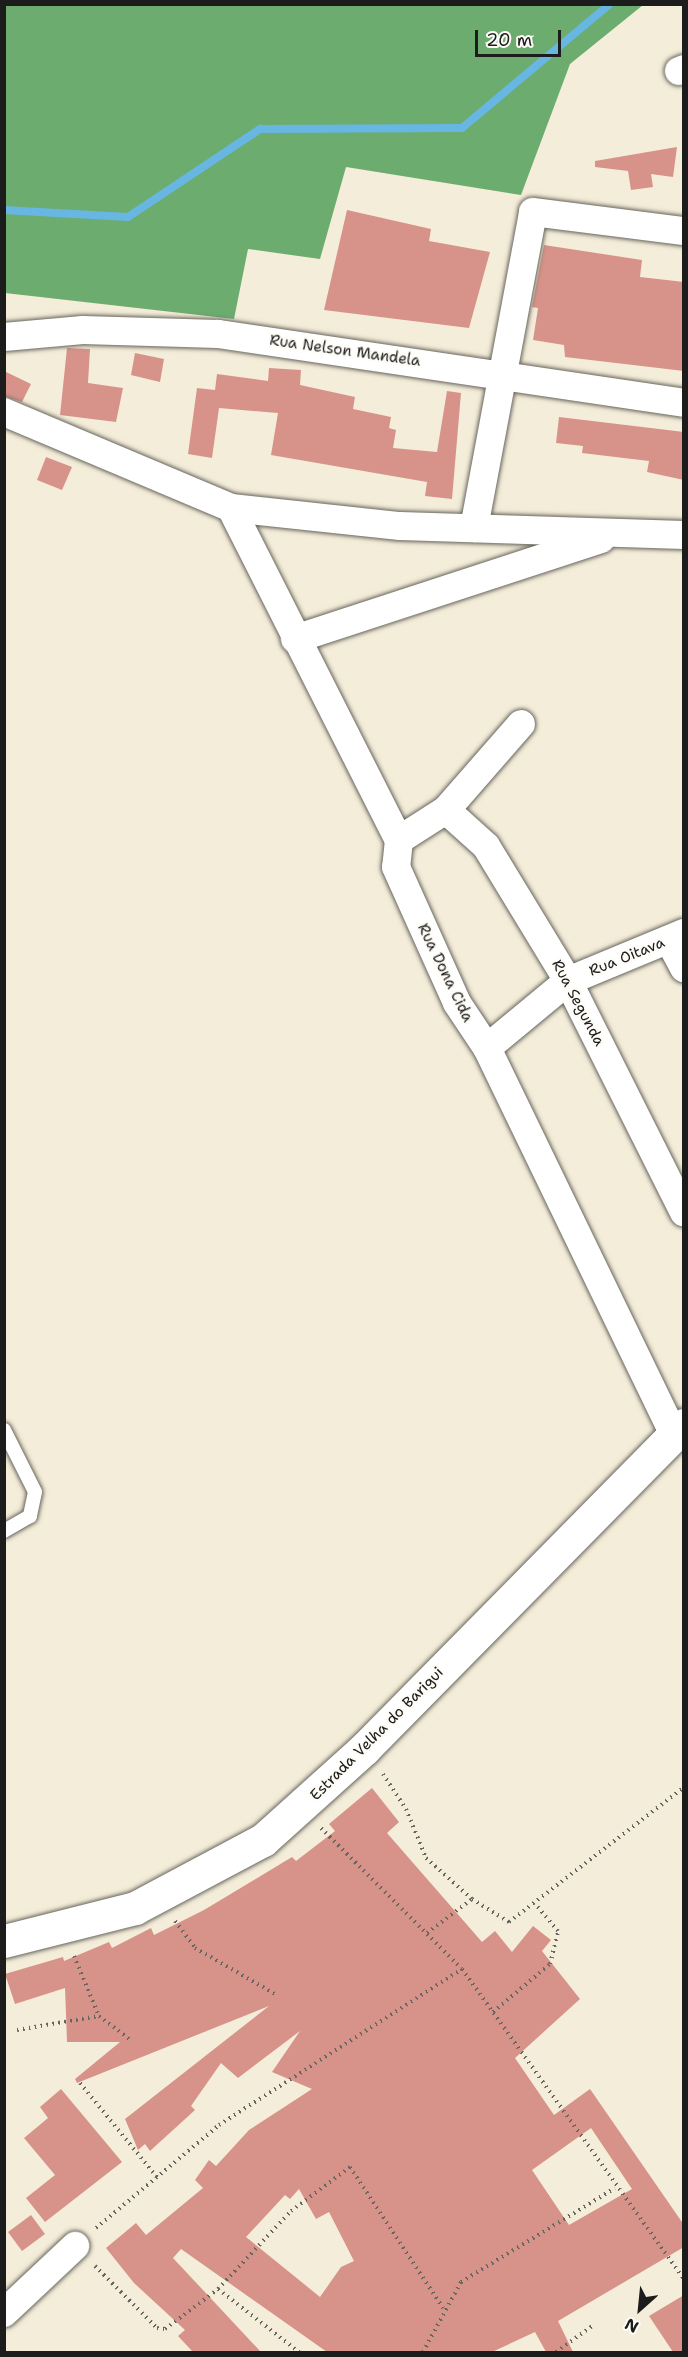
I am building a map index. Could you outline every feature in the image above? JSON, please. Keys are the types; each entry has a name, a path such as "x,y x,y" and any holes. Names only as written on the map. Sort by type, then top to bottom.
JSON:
{"street":[{"path":"474,528 533,212 684,231"},
{"name":"Rua Nelson Mandela","path":"4,337 83,330 218,334 684,404"},
{"path":"4,412 231,508 318,520 474,528 684,534"},
{"name":"Rua Dona Cida","path":"231,508 295,639 399,840 394,852 402,885 457,1003 487,1048 679,1430"},
{"path":"295,639 621,532"},
{"path":"399,840 446,810 522,724"},
{"name":"Rua Segunda","path":"446,810 486,846 568,981 684,1213"},
{"path":"676,936 684,968"},
{"name":"Rua Oitava","path":"487,1048 568,981 676,936"},
{"name":"Estrada Velha do Barigui","path":"4,1941 65,1929 160,1898 226,1864 301,1809 364,1749 679,1430"},
{"path":"4,2313 75,2246"}],"lane":[{"path":"4,1430 35,1492 30,1516 4,1532"}],"path":[{"path":"364,1749 402,1801 426,1858 472,1899 509,1922 684,1787"},
{"path":"301,1809 462,1969 615,2188 684,2279"},
{"path":"160,1898 195,1948 274,1994"},
{"path":"427,1933 472,1899"},
{"path":"493,2012 550,1964 558,1930 535,1904"},
{"path":"65,1929 99,2016 132,2041"},
{"path":"443,2308 350,2168 262,2236 218,2289 165,2329 157,2328 75,2246 219,2125 462,1969"},
{"path":"17,2030 99,2016"},
{"path":"80,2083 157,2177"},
{"path":"423,2352 443,2308 461,2282 615,2188"},
{"path":"218,2289 299,2352"},
{"path":"556,2352 592,2326"}],"green space":[{"path":"5,4 643,5 570,64 521,195 346,167 320,259 248,249 234,319 5,293"}],"building":[{"path":"677,147 673,177 651,174 653,187 631,190 628,171 595,167 595,161"},
{"path":"347,210 431,229 429,241 490,252 469,328 324,310"},
{"path":"544,245 642,260 640,277 684,282 684,371 565,357 564,345 533,340 538,308 532,307"},
{"path":"67,348 90,349 88,383 123,388 116,422 60,415"},
{"path":"135,353 164,359 160,382 131,375"},
{"path":"269,368 301,370 300,385 355,397 353,409 391,417 389,428 396,430 393,448 437,452 447,391 461,393 452,499 425,496 427,482 271,455 278,413 219,408 212,458 188,454 197,388 215,390 217,374 268,381"},
{"path":"4,371 31,384 22,402 4,396"},
{"path":"559,417 684,432 684,480 647,472 649,461 582,453 583,446 556,443"},
{"path":"46,457 72,467 62,490 37,480"},
{"path":"372,1788 399,1822 387,1833 482,1942 495,1931 512,1952 533,1926 551,1940 542,1951 580,1999 515,2058 554,2115 590,2089 684,2225 684,2247 558,2321 573,2352 546,2352 535,2332 492,2352 327,2352 181,2249 173,2258 261,2352 193,2352 178,2336 185,2330 134,2283 106,2248 136,2223 146,2235 203,2188 195,2180 209,2160 216,2166 249,2130 312,2089 272,2072 300,2031 238,2078 221,2063 191,2106 195,2110 150,2151 145,2144 138,2150 125,2119 269,2006 77,2083 75,2079 120,2042 67,2042 65,1988 15,2004 5,1974 63,1957 64,1961 109,1942 112,1948 151,1928 154,1935 204,1910 292,1857 296,1861 335,1831 329,1824","holes":["591,2128 632,2189 569,2225 532,2170","299,2189 316,2219 329,2212 354,2261 341,2267 320,2297 246,2237 285,2195 290,2199"]},
{"path":"61,2089 122,2162 45,2222 26,2198 55,2175 24,2138 48,2118 40,2107"},
{"path":"31,2215 45,2234 22,2251 8,2232"},
{"path":"684,2295 684,2352 673,2352 649,2316"}],"waterway":[{"path":"4,210 128,217 260,129 462,128 610,4"}]}
